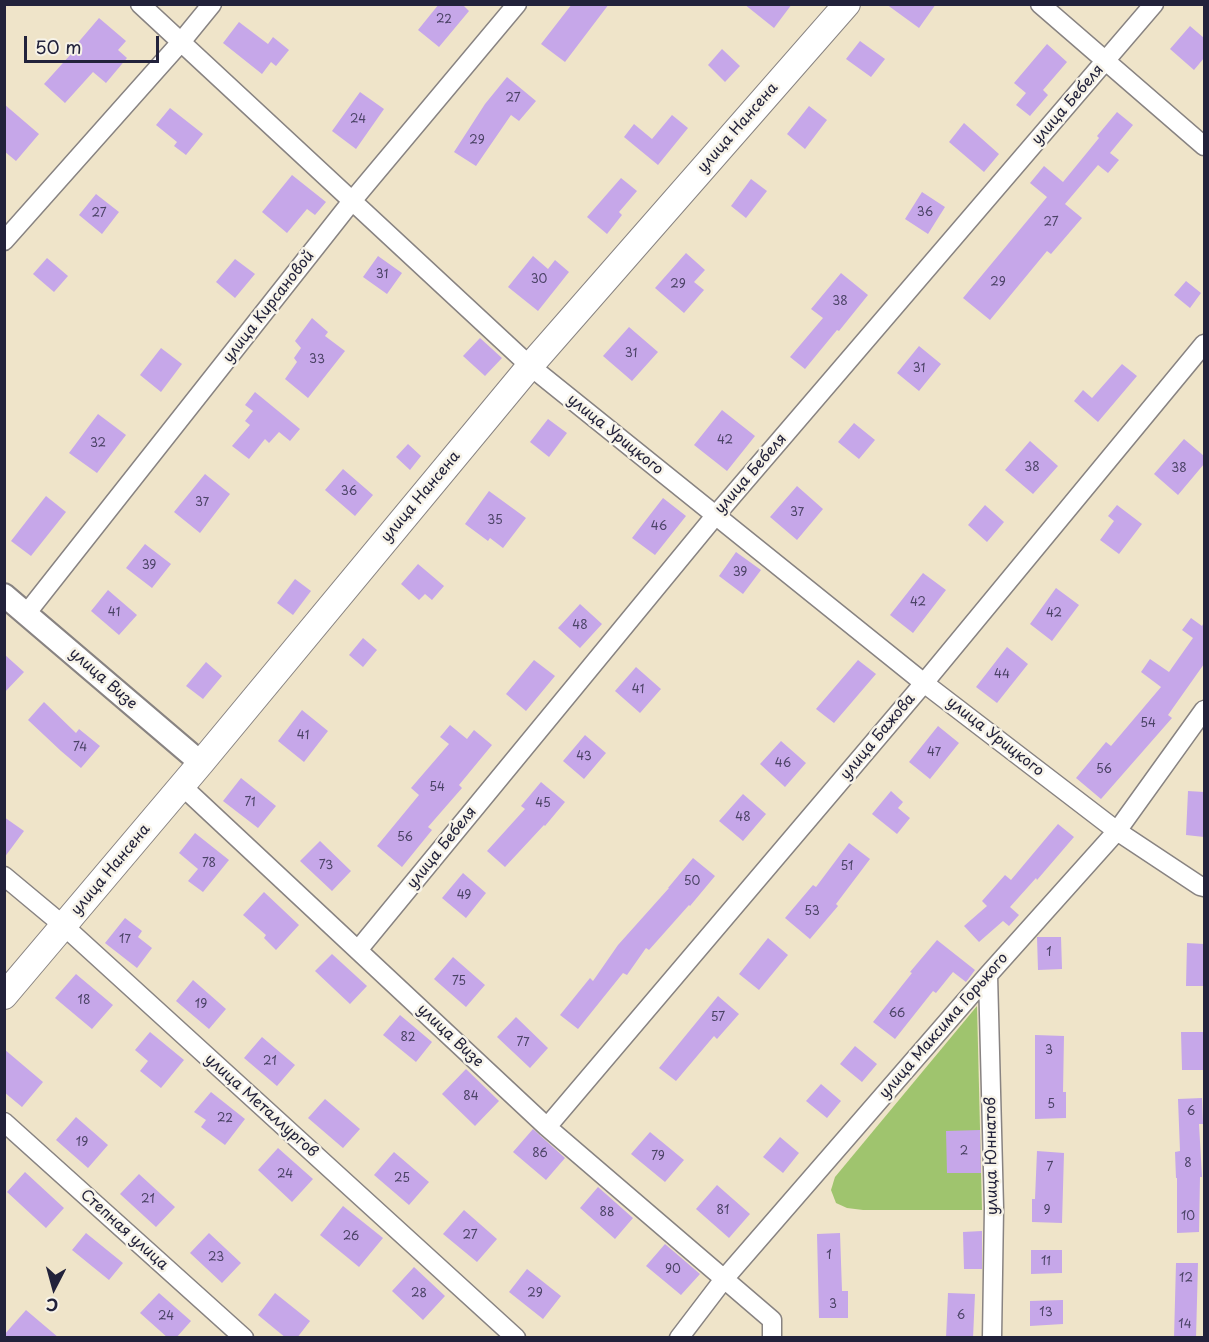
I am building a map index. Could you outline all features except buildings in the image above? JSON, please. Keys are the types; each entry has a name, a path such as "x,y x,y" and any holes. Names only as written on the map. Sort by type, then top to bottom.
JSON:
{"main road":[{"name":"улица Нансена","path":"4,996 182,786 530,366 847,4"}],"street":[{"name":"улица Урицкого","path":"140,4 530,366 924,683 1118,831 1204,887"},
{"path":"4,241 212,4"},
{"name":"улица Кирсановой","path":"26,614 352,201 517,4"},
{"path":"1040,4 1204,146"},
{"name":"улица Бебеля","path":"358,950 715,516 1154,4"},
{"name":"улица Бажова","path":"547,1127 924,683 1204,344"},
{"name":"улица Визе","path":"4,595 201,763"},
{"name":"улица Максима Горького","path":"679,1338 724,1279 988,975 1118,831 1204,710"},
{"name":"улица Визе","path":"182,786 547,1127 772,1320 772,1338"},
{"name":"улица Металлургов","path":"4,876 64,926 516,1338"},
{"name":"улица Юннатов","path":"988,975 994,1208 992,1338"},
{"name":"Степная улица","path":"4,1122 244,1338"}],"green space":[{"path":"977,1006 982,1210 863,1210 847,1208 836,1203 831,1190 835,1177"}]}
